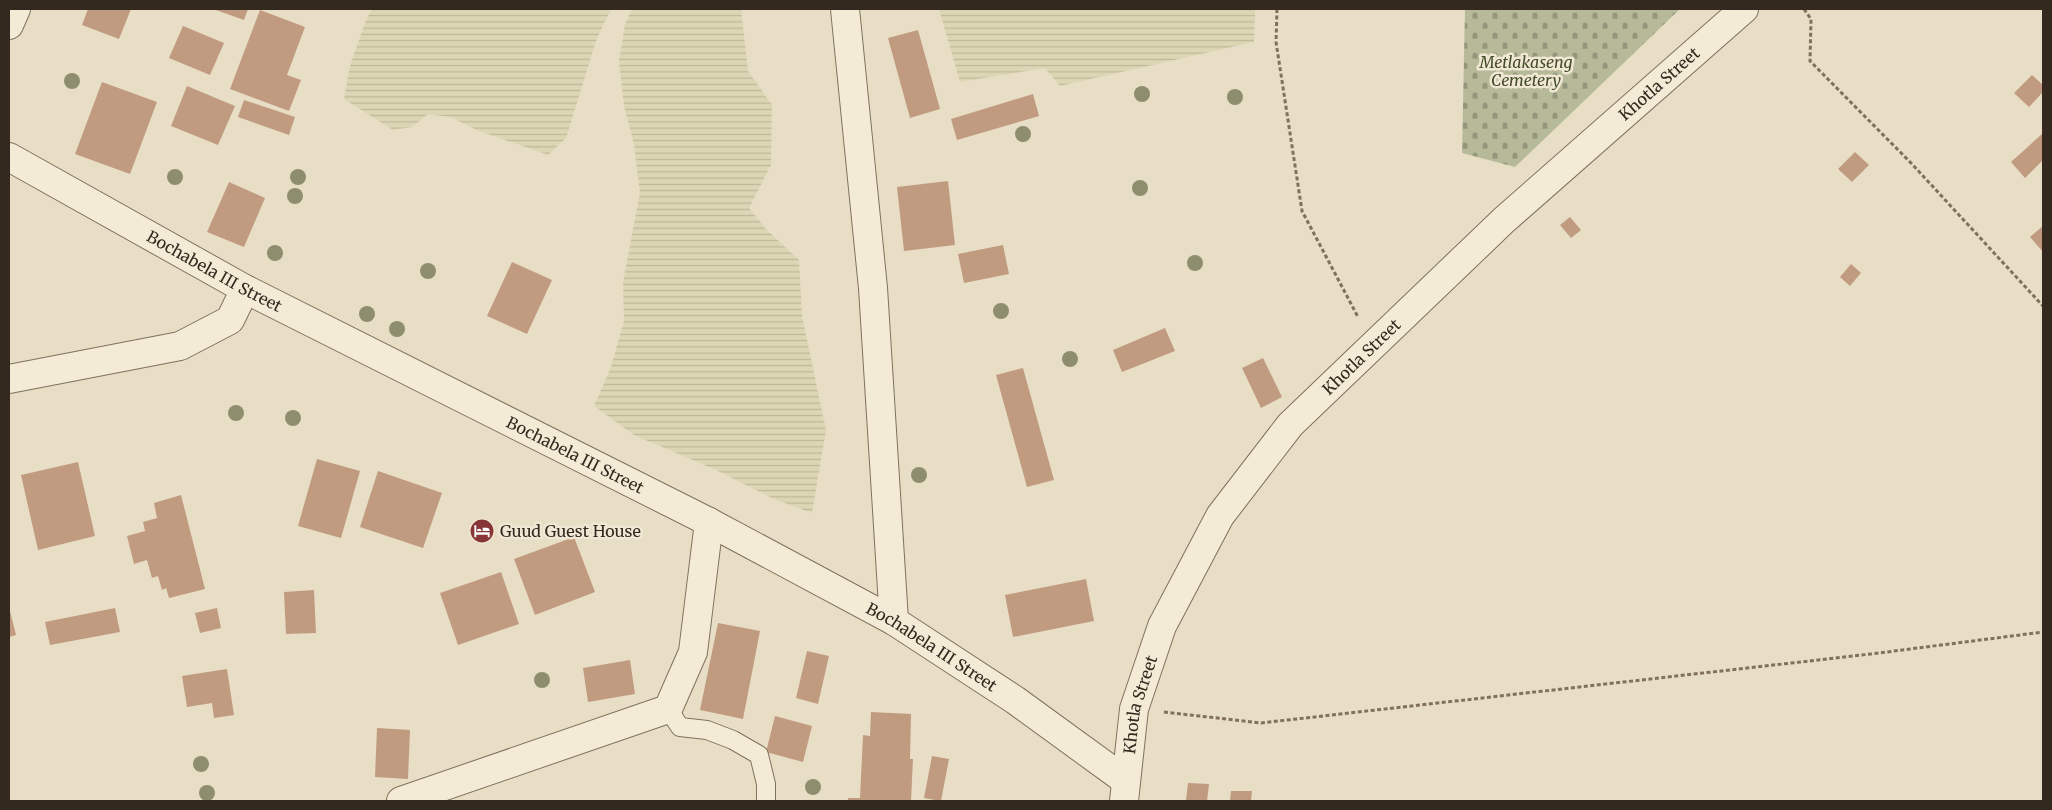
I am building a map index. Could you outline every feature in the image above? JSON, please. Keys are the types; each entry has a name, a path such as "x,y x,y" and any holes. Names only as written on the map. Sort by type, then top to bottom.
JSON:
{"street":[{"path":"9,25 16,9"},
{"path":"845,9 873,288 894,621"},
{"name":"Khotla Street","path":"1125,790 1134,709 1162,626 1220,516 1290,425 1504,220 1744,9"},
{"name":"Bochabela III Street","path":"9,157 245,289 710,522 894,621 1015,700 1125,790"},
{"path":"9,379 180,346 230,320 245,289"},
{"path":"401,801 548,752 668,708 693,652 710,522"}],"lane":[{"path":"668,708 680,727 708,730 733,740 759,755 766,784 766,801"}],"path":[{"path":"1277,9 1276,42 1302,211 1373,345"},
{"path":"1804,9 1811,19 1810,61 1912,164 2043,306"},
{"path":"1134,709 1261,723 1871,654 2043,632"}],"shaded area":[{"path":"372,9 611,9 597,38 566,138 548,155 479,131 450,117 428,114 412,127 393,130 344,99 350,66 366,20"},
{"path":"632,9 741,9 748,71 772,105 771,165 749,208 767,230 799,260 802,316 826,430 812,513 774,499 716,470 634,435 594,406 611,367 624,321 623,282 640,193 634,144 624,106 619,61 625,24"},
{"path":"939,9 1255,9 1254,42 1060,86 1045,68 960,82"}],"green space":[{"name":"Metlakaseng Cemetery","path":"1465,9 1680,9 1515,167 1462,153"}],"building":[{"path":"88,9 131,9 119,39 82,25"},
{"path":"213,9 248,9 244,20"},
{"path":"260,10 305,27 287,75 301,80 289,111 230,89"},
{"path":"183,26 224,43 210,75 169,58"},
{"path":"918,30 940,109 910,118 888,38"},
{"path":"2032,75 2043,85 2043,92 2029,107 2014,93"},
{"path":"102,82 157,102 130,174 75,154"},
{"path":"187,86 235,106 218,145 171,126"},
{"path":"1033,94 1039,116 957,140 951,119"},
{"path":"244,100 295,117 289,135 238,117"},
{"path":"2043,133 2043,160 2025,178 2011,162"},
{"path":"1855,152 1869,165 1852,182 1838,169"},
{"path":"948,181 955,245 904,251 897,187"},
{"path":"229,182 265,198 244,247 207,232"},
{"path":"1570,217 1581,230 1571,238 1560,225"},
{"path":"2043,226 2043,252 2030,237"},
{"path":"1003,245 1009,274 964,283 958,254"},
{"path":"512,262 552,280 527,334 487,316"},
{"path":"1851,264 1861,273 1850,286 1840,277"},
{"path":"1165,328 1175,351 1122,372 1113,350"},
{"path":"1263,358 1282,397 1261,408 1242,368"},
{"path":"1023,368 1054,480 1027,487 996,375"},
{"path":"317,459 360,471 341,538 298,526"},
{"path":"78,462 95,536 38,550 21,475"},
{"path":"378,471 442,493 423,548 360,527"},
{"path":"181,495 205,589 169,598 166,588 162,590 158,576 152,578 147,560 134,564 127,536 145,531 143,522 157,518 154,503"},
{"path":"574,537 595,592 535,615 514,559"},
{"path":"501,572 519,624 458,645 440,593"},
{"path":"1086,579 1094,621 1013,637 1005,595"},
{"path":"314,590 316,633 286,634 284,592"},
{"path":"9,607 16,635 9,637"},
{"path":"115,608 120,632 50,645 45,622"},
{"path":"217,608 221,628 200,633 195,613"},
{"path":"718,623 760,631 743,719 700,710"},
{"path":"807,651 829,656 818,704 796,698"},
{"path":"630,660 635,694 588,702 583,668"},
{"path":"227,669 234,715 214,718 212,703 187,707 182,676"},
{"path":"871,712 911,714 910,759 913,759 911,801 848,801 848,798 860,798 863,735 870,736"},
{"path":"775,716 812,726 803,762 766,752"},
{"path":"377,728 410,730 408,779 375,777"},
{"path":"932,756 949,759 941,801 924,798"},
{"path":"1188,783 1209,784 1207,801 1186,800"},
{"path":"1231,791 1252,791 1251,801 1230,801"}],"place":[{"name":"Guud Guest House","path":"482,531"}]}
